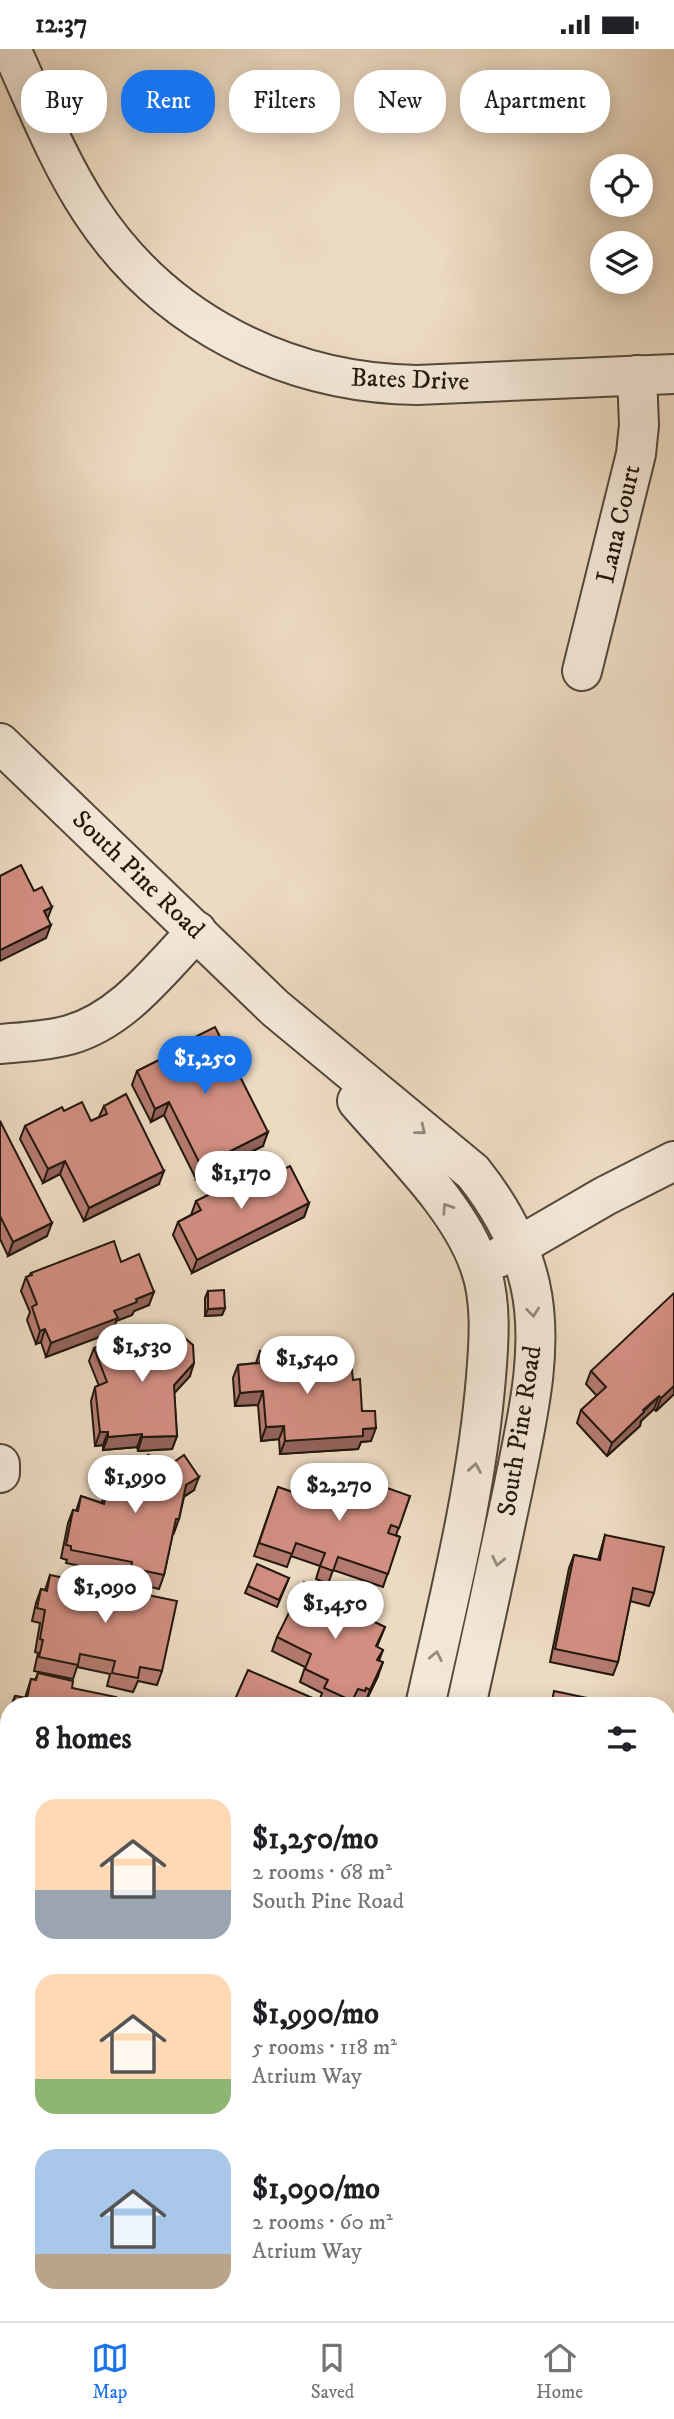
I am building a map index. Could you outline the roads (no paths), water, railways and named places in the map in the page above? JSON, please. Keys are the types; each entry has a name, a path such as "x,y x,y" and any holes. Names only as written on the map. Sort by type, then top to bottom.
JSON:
{"street":[{"name":"Bates Drive","path":"11,49 67,171 108,234 161,289 197,318 234,341 306,370 377,384 417,385 656,375"},
{"name":"Lana Court","path":"582,671 636,454 639,425 656,375"},
{"name":"South Pine Road","path":"0,743 275,1007 473,1172 496,1202 520,1246 531,1286 535,1324 530,1396 499,1560 468,1697"},
{"path":"0,1044 62,1037 96,1024 129,1001 197,931"},
{"name":"South Pine Road","path":"275,1007 440,1196 481,1267 488,1307 489,1351 483,1418 427,1697"},
{"path":"481,1267 605,1196 674,1161"},
{"path":"0,1464 0,1473"}]}
